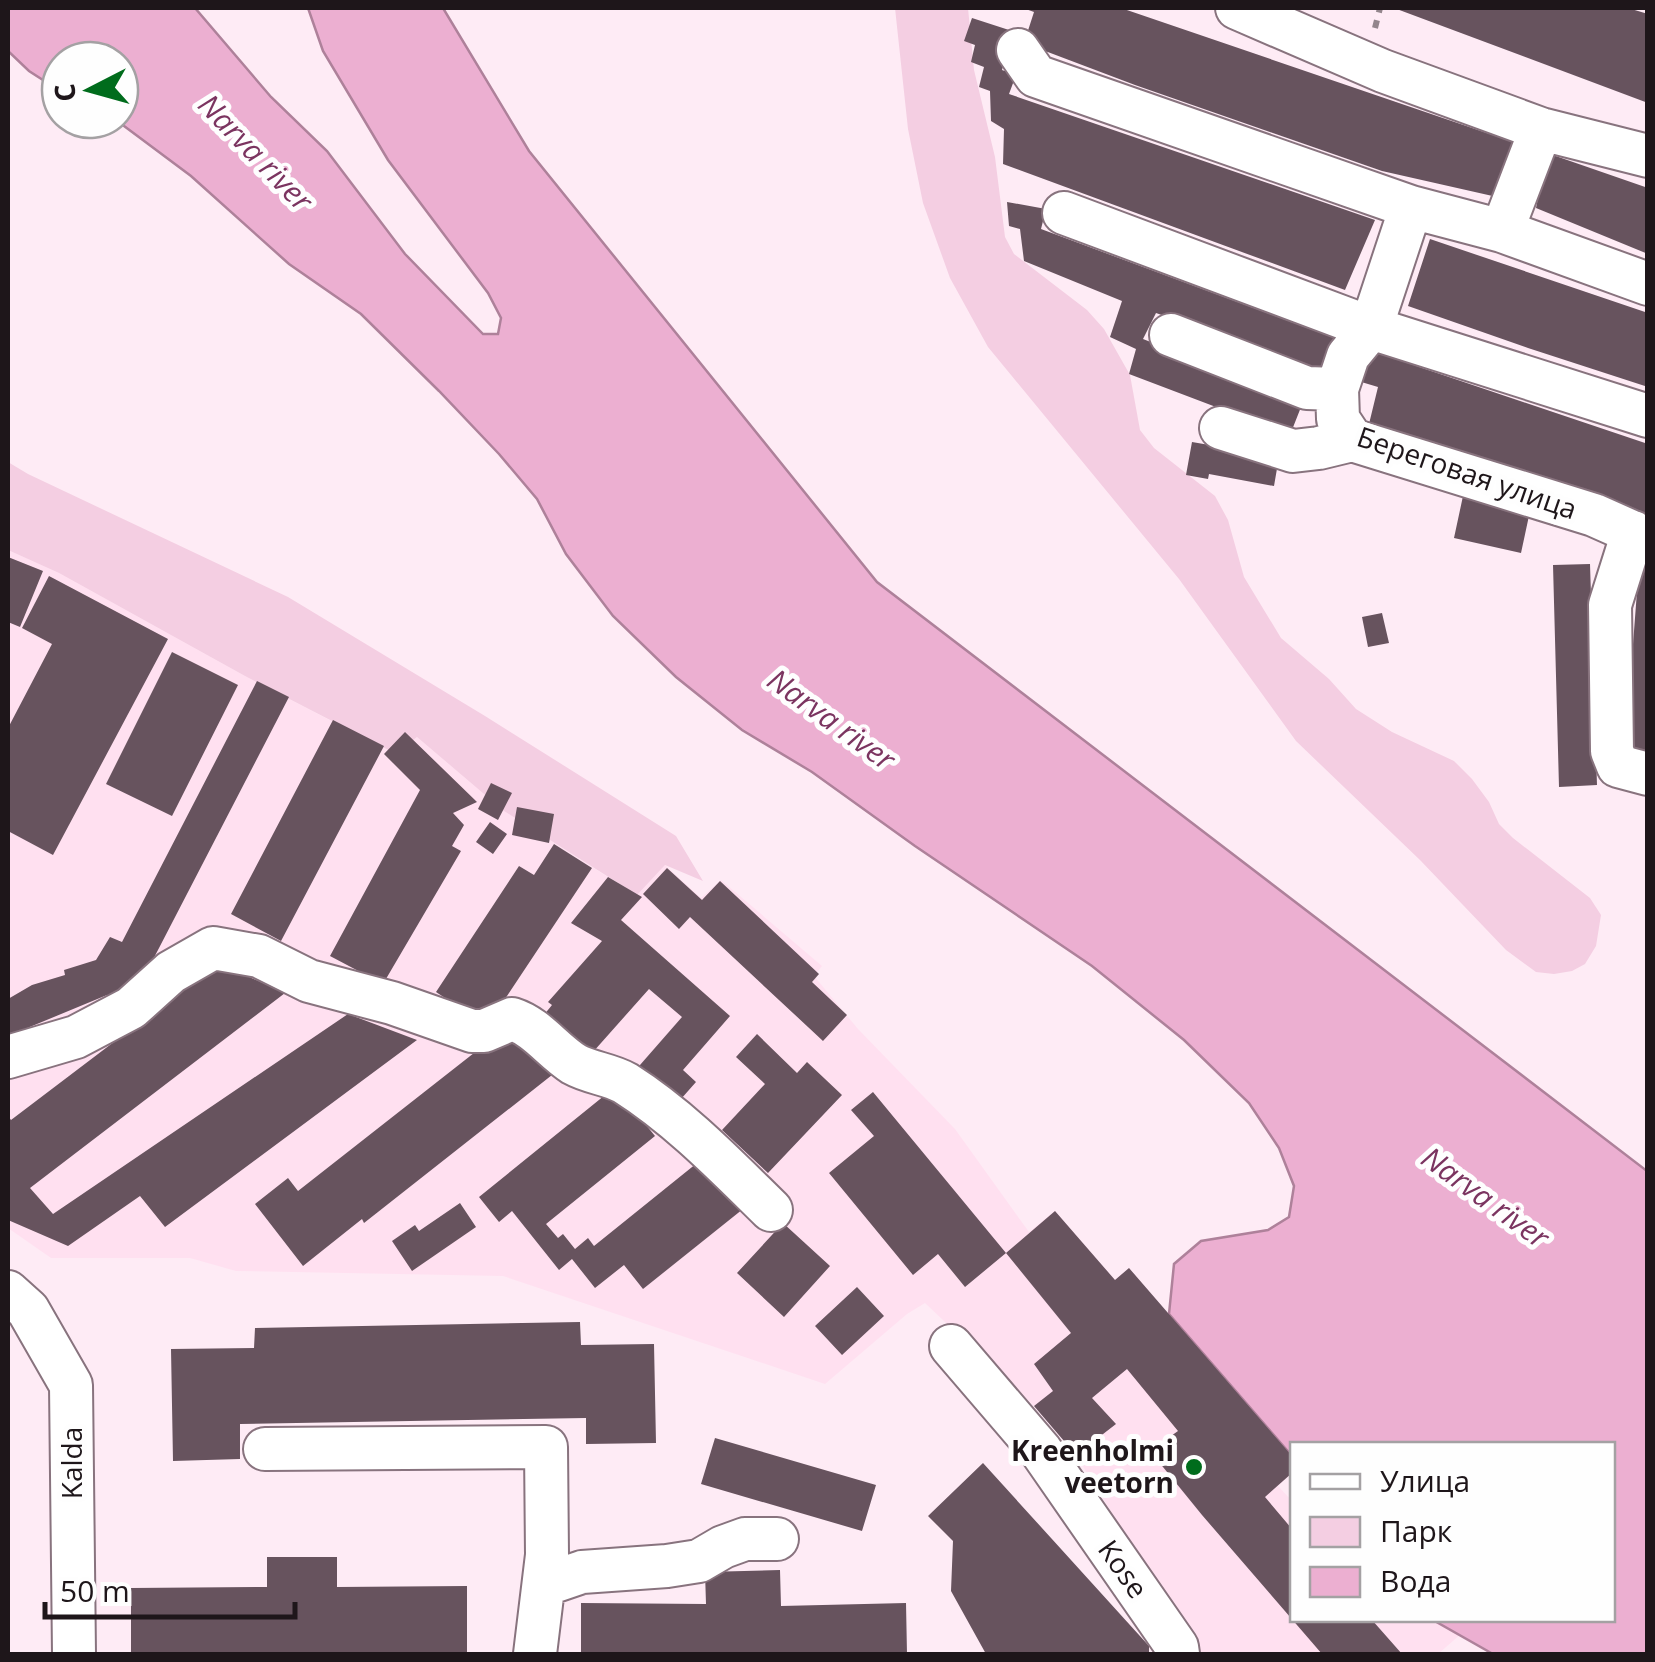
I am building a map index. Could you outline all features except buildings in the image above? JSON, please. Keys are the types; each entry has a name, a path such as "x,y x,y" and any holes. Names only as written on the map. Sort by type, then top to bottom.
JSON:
{"street":[{"path":"1237,8 1384,70 1541,129 1648,156"},
{"path":"1018,50 1036,76 1411,207 1502,231 1648,284"},
{"path":"1502,231 1541,129"},
{"name":"Береговая улица","path":"1411,207 1372,328 1348,356 1336,389 1338,419 1352,440 1594,516 1640,536"},
{"path":"1064,213 1372,328 1648,416"},
{"path":"1172,335 1308,388 1336,389"},
{"path":"1221,428 1294,451 1352,440"},
{"path":"1640,536 1610,605 1612,751 1618,766 1648,774"},
{"path":"8,1058 76,1037 130,1008 172,972 214,948 259,956 309,981 392,1003 472,1031 484,1031 512,1019 525,1023 576,1065 620,1080 656,1104 711,1150 771,1210"},
{"name":"Kalda","path":"8,1292 28,1310 72,1385 74,1654"},
{"name":"Kose","path":"951,1346 1040,1451 1178,1654"},
{"path":"265,1449 546,1447 547,1555 535,1654"},
{"path":"544,1585 582,1572 699,1561 745,1538 777,1539"}],"shaded area":[{"path":"8,550 59,573 395,754 417,737 504,811 636,895 665,865 701,898 721,880 822,966 814,976 858,1029 955,1129 1029,1232 1055,1211 1115,1280 1129,1268 1290,1454 1290,1475 1278,1486 1290,1499 1290,1622 1437,1622 1461,1634 1438,1654 1199,1654 1076,1455 1034,1406 925,1303 825,1384 503,1276 236,1271 190,1258 51,1258 8,1228"}],"green space":[{"path":"895,8 968,8 974,70 995,157 1005,237 1014,254 1087,310 1104,329 1130,375 1140,430 1154,448 1215,496 1228,520 1244,577 1281,638 1329,679 1356,709 1392,732 1454,761 1489,802 1499,824 1590,898 1601,915 1596,946 1585,964 1554,974 1536,972 1506,950 1420,860 1296,741 1179,579 988,347 950,278 923,203 908,129"},
{"path":"8,462 288,597 676,836 703,881 665,865 637,895 504,811 417,737 396,754 59,573 8,550"}],"water":[{"name":"Narva river","path":"8,8 195,8 271,97 327,151 405,254 483,334 498,334 501,318 488,293 388,160 323,51 308,8 443,8 529,151 877,582 1647,1171 1647,1654 1493,1654 1437,1622 1615,1622 1615,1442 1290,1442 1290,1454 1169,1314 1174,1264 1201,1241 1268,1230 1289,1217 1294,1186 1279,1148 1249,1103 1184,1040 1092,966 812,772 742,730 676,677 613,616 566,554 537,499 439,391 361,314 289,264 191,176 140,138 140,40 40,40 40,78 8,51"}],"place":[{"name":"Kreenholmi veetorn","path":"1194,1467"}]}
